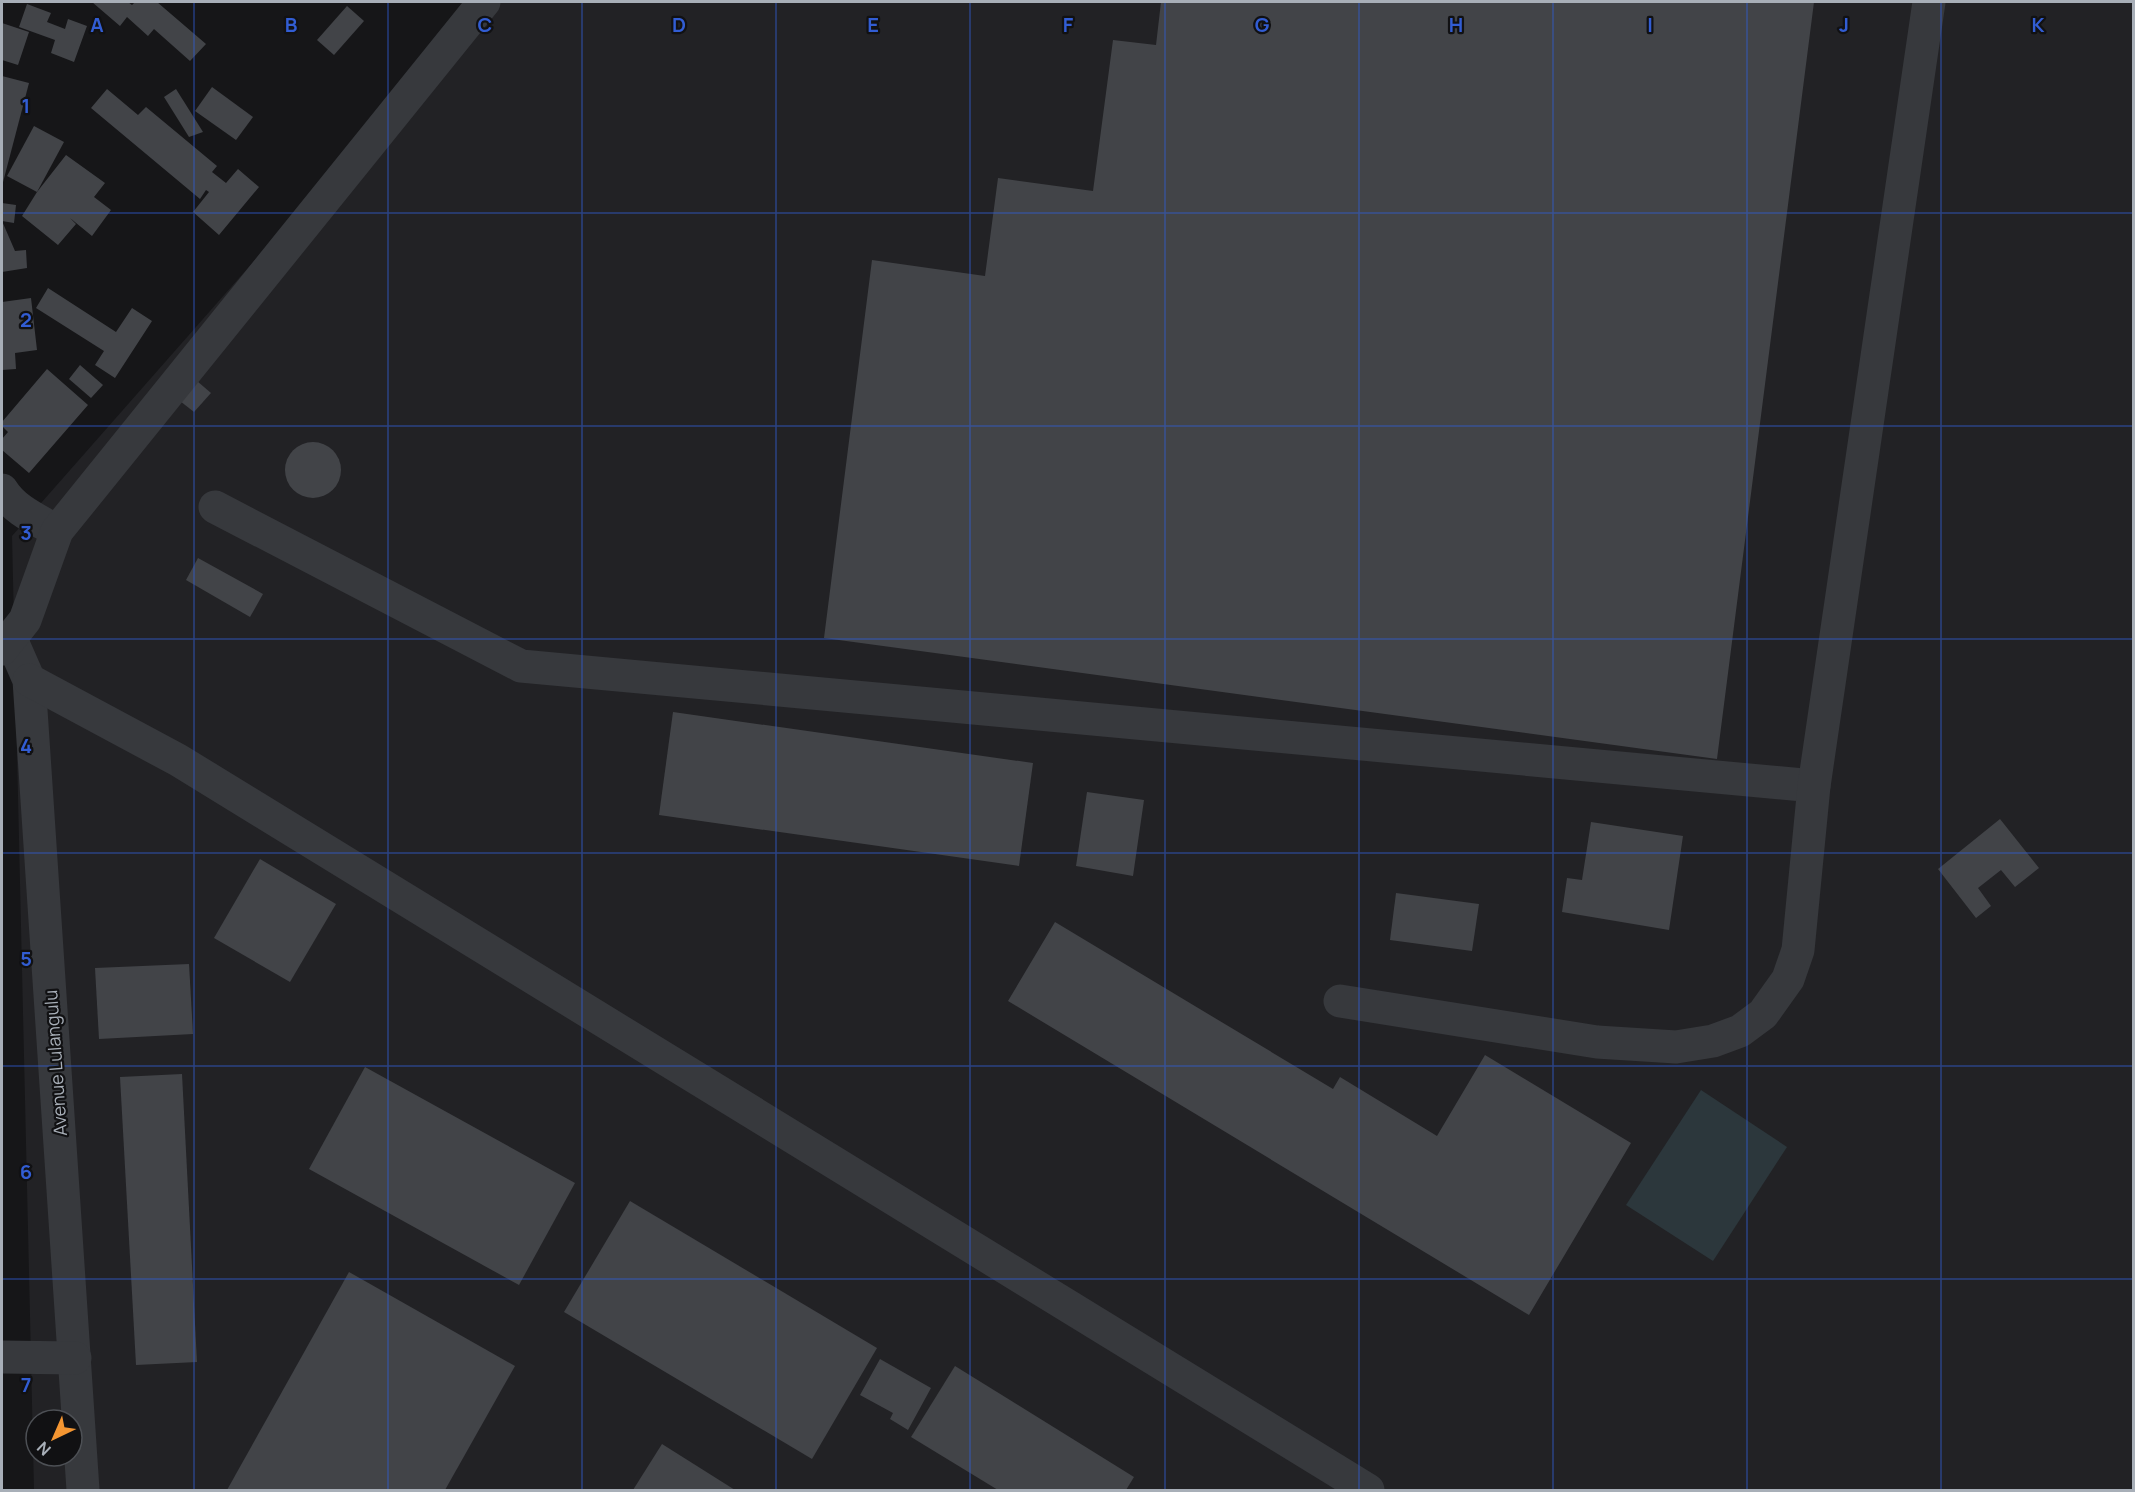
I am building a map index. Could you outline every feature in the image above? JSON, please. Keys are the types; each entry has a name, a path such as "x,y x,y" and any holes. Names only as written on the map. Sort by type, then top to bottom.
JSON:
{"street":[{"path":"6,644 25,620 57,531 484,2"},
{"path":"1340,1001 1597,1042 1676,1047 1713,1041 1740,1031 1763,1014 1788,979 1798,950 1814,786 1929,2"},
{"path":"2,490 20,509 57,531"},
{"path":"215,507 520,666 1814,786"},
{"name":"Avenue Lulangulu","path":"6,644 29,680 82,1491"},
{"path":"29,680 188,766 1168,1366 1368,1491"},
{"path":"2,1357 75,1358"}],"shaded area":[{"path":"482,2 2133,2 2133,1490 34,1490 33,1468 84,1468 84,1408 32,1408 12,536"},
{"path":"1701,1090 1787,1147 1713,1261 1626,1205"}],"building":[{"path":"92,2 128,2 132,5 135,2 157,2 206,44 190,61 154,29 148,36 127,17 120,26"},
{"path":"1161,2 1814,2 1717,759 824,638 872,260 985,276 998,178 1093,191 1113,40 1156,45"},
{"path":"27,4 51,13 47,22 65,29 68,19 87,26 74,62 51,53 55,40 19,27"},
{"path":"347,6 364,21 334,55 317,40"},
{"path":"2,23 29,32 18,65 2,60"},
{"path":"2,76 29,83 2,186"},
{"path":"212,87 253,117 236,140 195,111"},
{"path":"107,89 138,115 146,107 217,166 212,172 226,183 238,169 259,187 219,235 193,212 209,192 206,190 200,199 91,108"},
{"path":"176,89 203,132 189,137 164,97"},
{"path":"34,126 64,142 37,192 7,176"},
{"path":"66,155 105,183 94,197 111,210 92,236 70,218 76,224 58,245 22,216 37,192"},
{"path":"2,203 16,205 14,223 2,221"},
{"path":"2,221 15,251 26,250 27,268 2,272"},
{"path":"48,288 116,332 132,308 152,321 115,378 95,365 104,351 36,308"},
{"path":"31,298 37,350 15,353 16,369 2,370 2,302"},
{"path":"80,365 103,385 91,398 69,379"},
{"path":"47,369 88,405 29,473 2,450 2,439 8,432 2,426 2,422"},
{"path":"197,381 211,393 194,412 180,401"},
{"path":"313,442 324,444 333,450 339,459 341,470 339,481 333,490 324,496 313,498 302,496 293,490 287,481 285,470 287,459 293,450 302,444"},
{"path":"198,558 263,594 250,617 186,580"},
{"path":"673,712 1033,763 1019,866 659,815"},
{"path":"1087,792 1144,800 1133,876 1076,866"},
{"path":"2000,819 2039,868 2015,887 2001,870 1978,888 1991,906 1976,918 1938,869"},
{"path":"1591,822 1683,836 1669,930 1562,912 1567,878 1582,880"},
{"path":"260,859 336,904 290,982 214,938"},
{"path":"1396,893 1479,904 1472,951 1390,940"},
{"path":"1055,922 1333,1089 1340,1077 1437,1136 1485,1055 1631,1143 1529,1315 1008,1001"},
{"path":"189,964 193,1034 99,1039 95,968"},
{"path":"365,1067 575,1183 519,1285 309,1169"},
{"path":"182,1074 197,1362 136,1365 120,1077"},
{"path":"630,1201 877,1348 812,1459 564,1312"},
{"path":"349,1272 515,1366 445,1490 227,1490"},
{"path":"880,1359 931,1388 908,1430 890,1419 893,1413 860,1395"},
{"path":"955,1366 1134,1477 1126,1490 998,1490 911,1437"},
{"path":"662,1444 735,1490 633,1490"}]}
